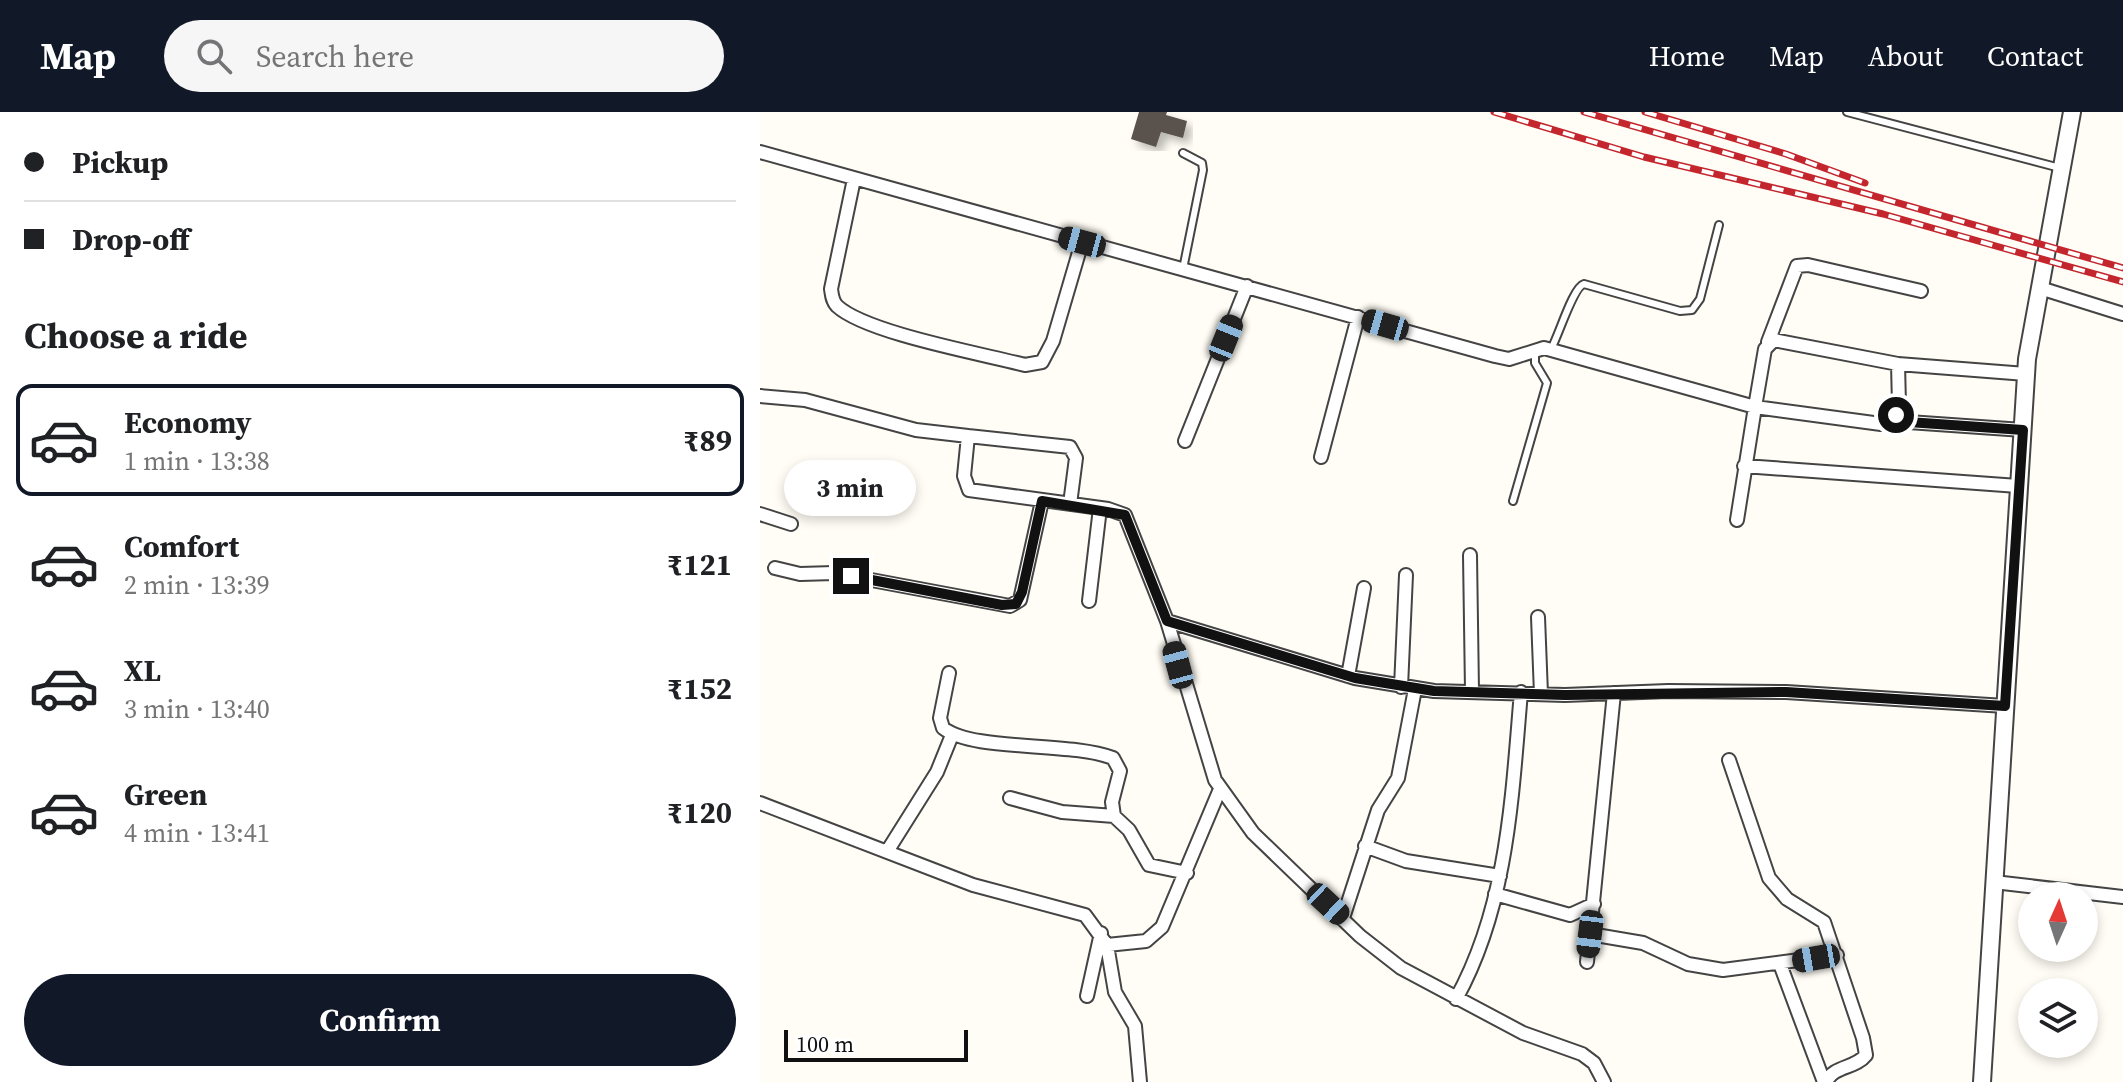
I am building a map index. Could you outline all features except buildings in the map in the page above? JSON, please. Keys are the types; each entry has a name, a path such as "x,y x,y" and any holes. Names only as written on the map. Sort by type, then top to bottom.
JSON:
{"street":[{"path":"1982,1082 2026,374 2072,112"},
{"path":"760,152 1509,359 1535,348 1551,349 1755,407 1881,424 1894,421 2023,430"},
{"path":"854,179 831,289 832,299 850,314 880,326 1025,365 1042,362 1053,341 1082,242"},
{"path":"1737,520 1768,342 1797,266 1808,265 1921,291"},
{"path":"1185,441 1247,286"},
{"path":"2040,288 2123,314"},
{"path":"1321,457 1358,317"},
{"path":"1768,342 1788,342 1898,364 2026,374"},
{"path":"1894,421 1899,405 1898,364"},
{"path":"760,396 805,400 916,430 1070,447 1076,458 1070,504"},
{"path":"968,436 964,476 969,490 1100,508 1125,515 1167,621 1200,736 1220,789 1253,833 1389,959 1456,999 1523,1033 1582,1054 1594,1063 1604,1082"},
{"path":"1744,466 2018,486"},
{"path":"775,568 800,574 834,573 1010,606 1020,600 1042,501"},
{"path":"1089,601 1100,508"},
{"path":"760,514 791,524"},
{"path":"1470,555 1472,691"},
{"path":"1401,687 1406,575"},
{"path":"1348,676 1364,588"},
{"path":"1538,617 1541,694"},
{"path":"1167,621 1348,676 1415,689 1541,694 1786,692 2005,706"},
{"path":"949,673 940,718 943,728 952,735 1080,748 1113,758 1120,771 1112,802 1114,816"},
{"path":"1343,918 1378,810 1398,778 1415,689"},
{"path":"1456,999 1474,965 1507,845 1521,692"},
{"path":"1587,962 1614,693"},
{"path":"888,850 937,772 952,735"},
{"path":"1729,760 1769,878 1787,899 1824,922 1837,955 1866,1055 1861,1062 1834,1071 1825,1082 1780,964"},
{"path":"1107,945 1136,943 1154,937 1169,915 1220,789"},
{"path":"1010,798 1062,812 1114,816 1129,830 1149,865 1187,873"},
{"path":"760,803 992,892 1077,911 1101,933 1107,945 1115,992 1133,1020 1138,1036 1140,1082"},
{"path":"1365,846 1406,861 1500,876"},
{"path":"1994,882 2123,897"},
{"path":"1495,894 1570,915 1594,904"},
{"path":"1087,996 1101,933"},
{"path":"1590,934 1643,943 1676,960 1723,970 1837,955"}],"lane":[{"path":"1847,112 2062,168"},
{"path":"1183,153 1202,163 1203,170 1183,269"},
{"path":"1551,349 1565,323 1574,293 1584,284 1680,311 1692,310 1700,299 1719,225"},
{"path":"1513,501 1547,383 1535,363 1535,348"}],"railway":[{"path":"1494,112 1644,157 1883,214 2123,282"},
{"path":"1584,112 2123,268"},
{"path":"1645,112 1786,154 1865,183"}],"route":[{"path":"851,576 1002,605 1016,604 1020,600 1042,501 1108,509 1125,515 1167,621 1181,628 1355,678 1434,691 1565,695 1668,691 1786,692 2005,706 2023,430 1894,421 1896,415"}]}
